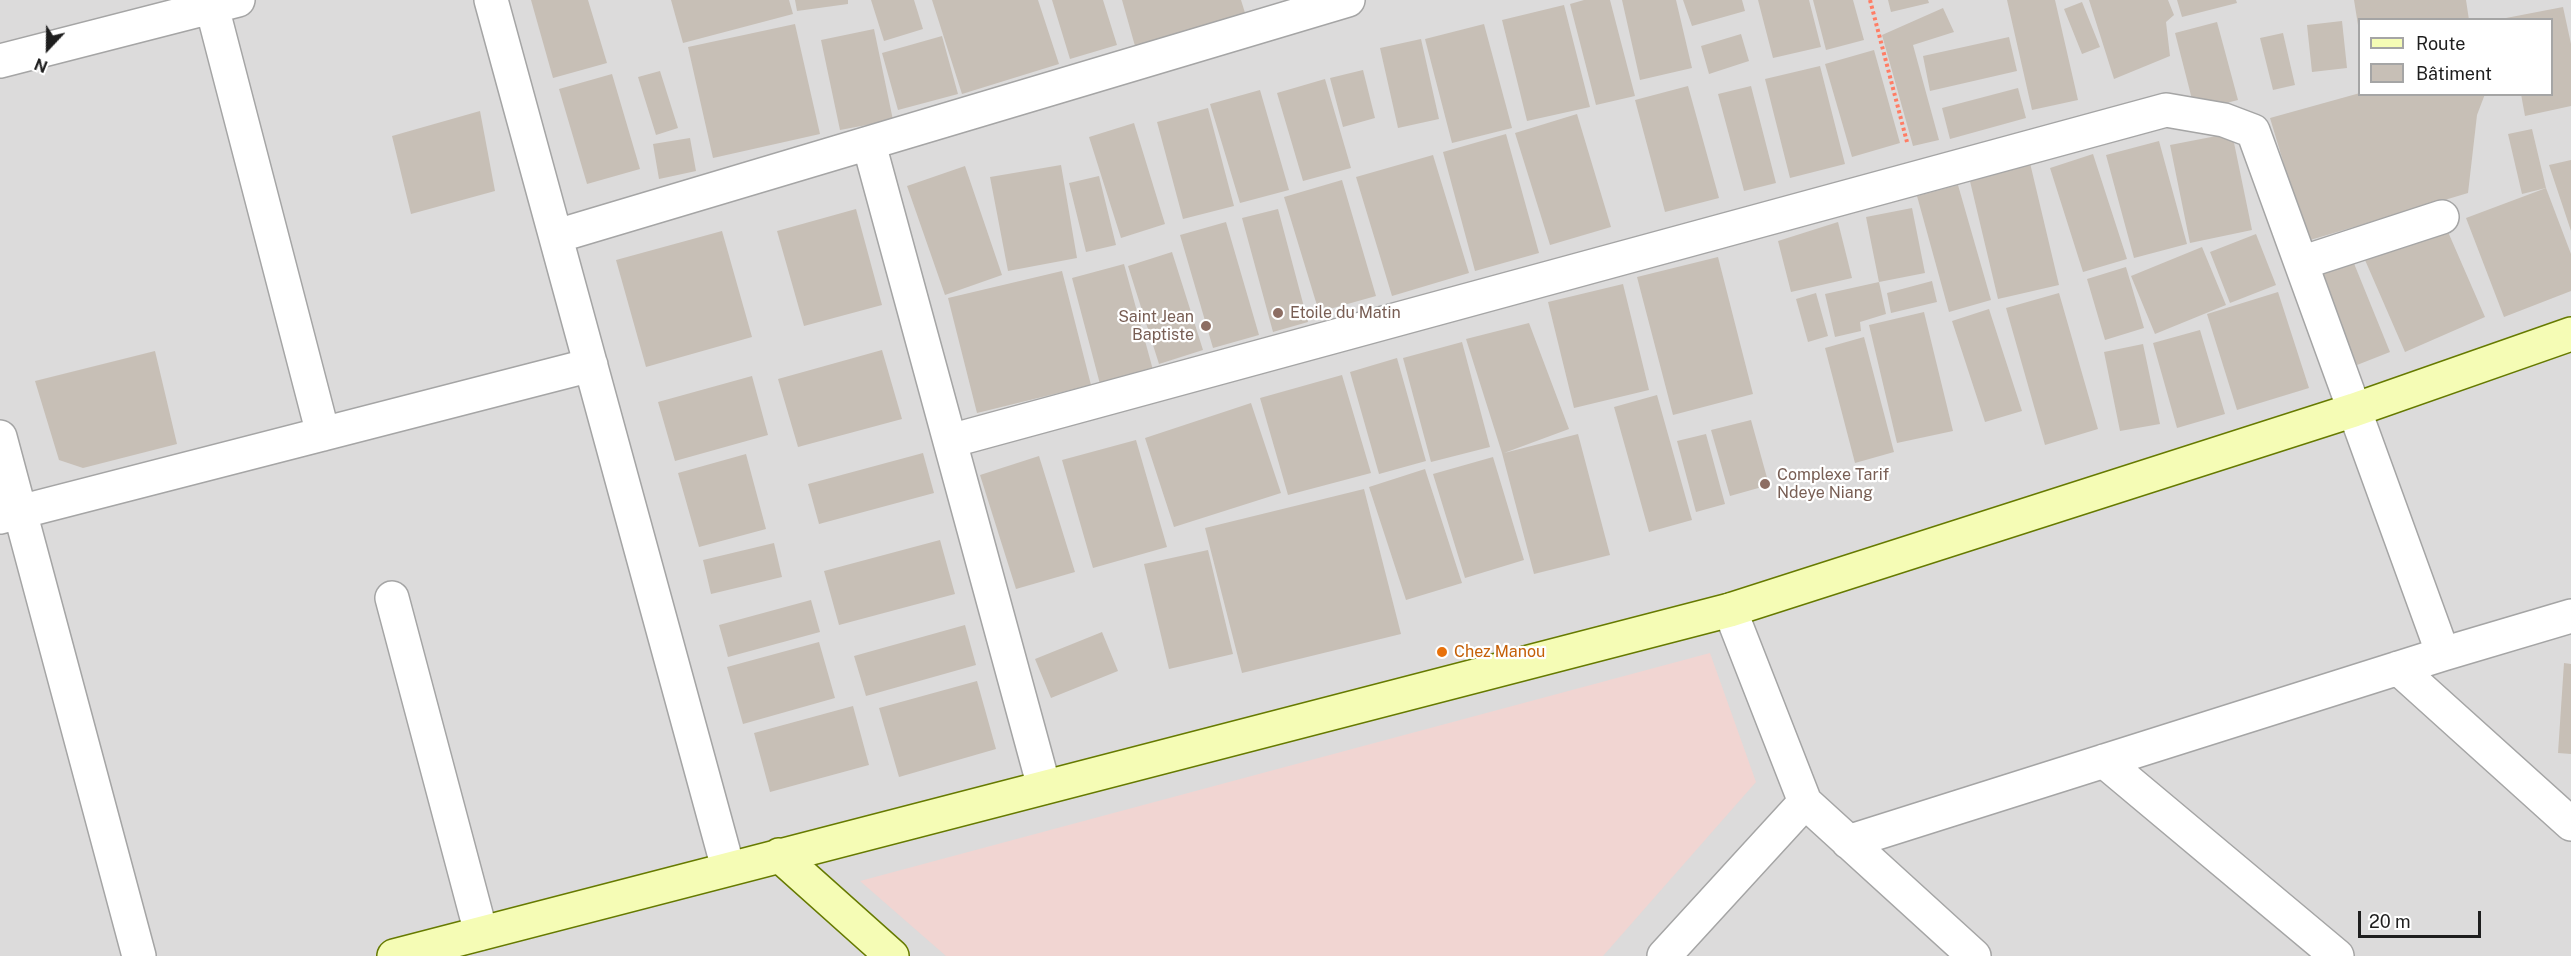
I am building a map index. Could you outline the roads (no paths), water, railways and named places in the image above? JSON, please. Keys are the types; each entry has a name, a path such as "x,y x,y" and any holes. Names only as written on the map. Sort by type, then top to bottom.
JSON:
{"street":[{"path":"491,0 728,868"},
{"path":"557,236 869,144 1259,12 1348,0"},
{"path":"0,61 225,3 323,434"},
{"path":"950,441 2166,110 2224,120 2253,131 2443,654"},
{"path":"869,144 1044,787"},
{"path":"2301,263 2442,217"},
{"path":"394,956 434,951 481,933 728,868 1730,610 2354,410 2571,334"},
{"path":"10,515 591,365"},
{"path":"0,437 10,515 139,956"},
{"path":"393,598 481,933"},
{"path":"1730,610 1805,802 1974,956"},
{"path":"1848,842 2398,668 2571,616"},
{"path":"2398,668 2571,825"},
{"path":"2104,761 2337,956"},
{"path":"1664,956 1805,802"},
{"path":"779,855 892,956"}],"place":[{"name":"Etoile du Matin","path":"1278,313"},
{"name":"Saint Jean Baptiste","path":"1206,326"},
{"name":"Complexe Tarif Ndeye Niang","path":"1765,484"},
{"name":"Chez Manou","path":"1442,652"}]}
